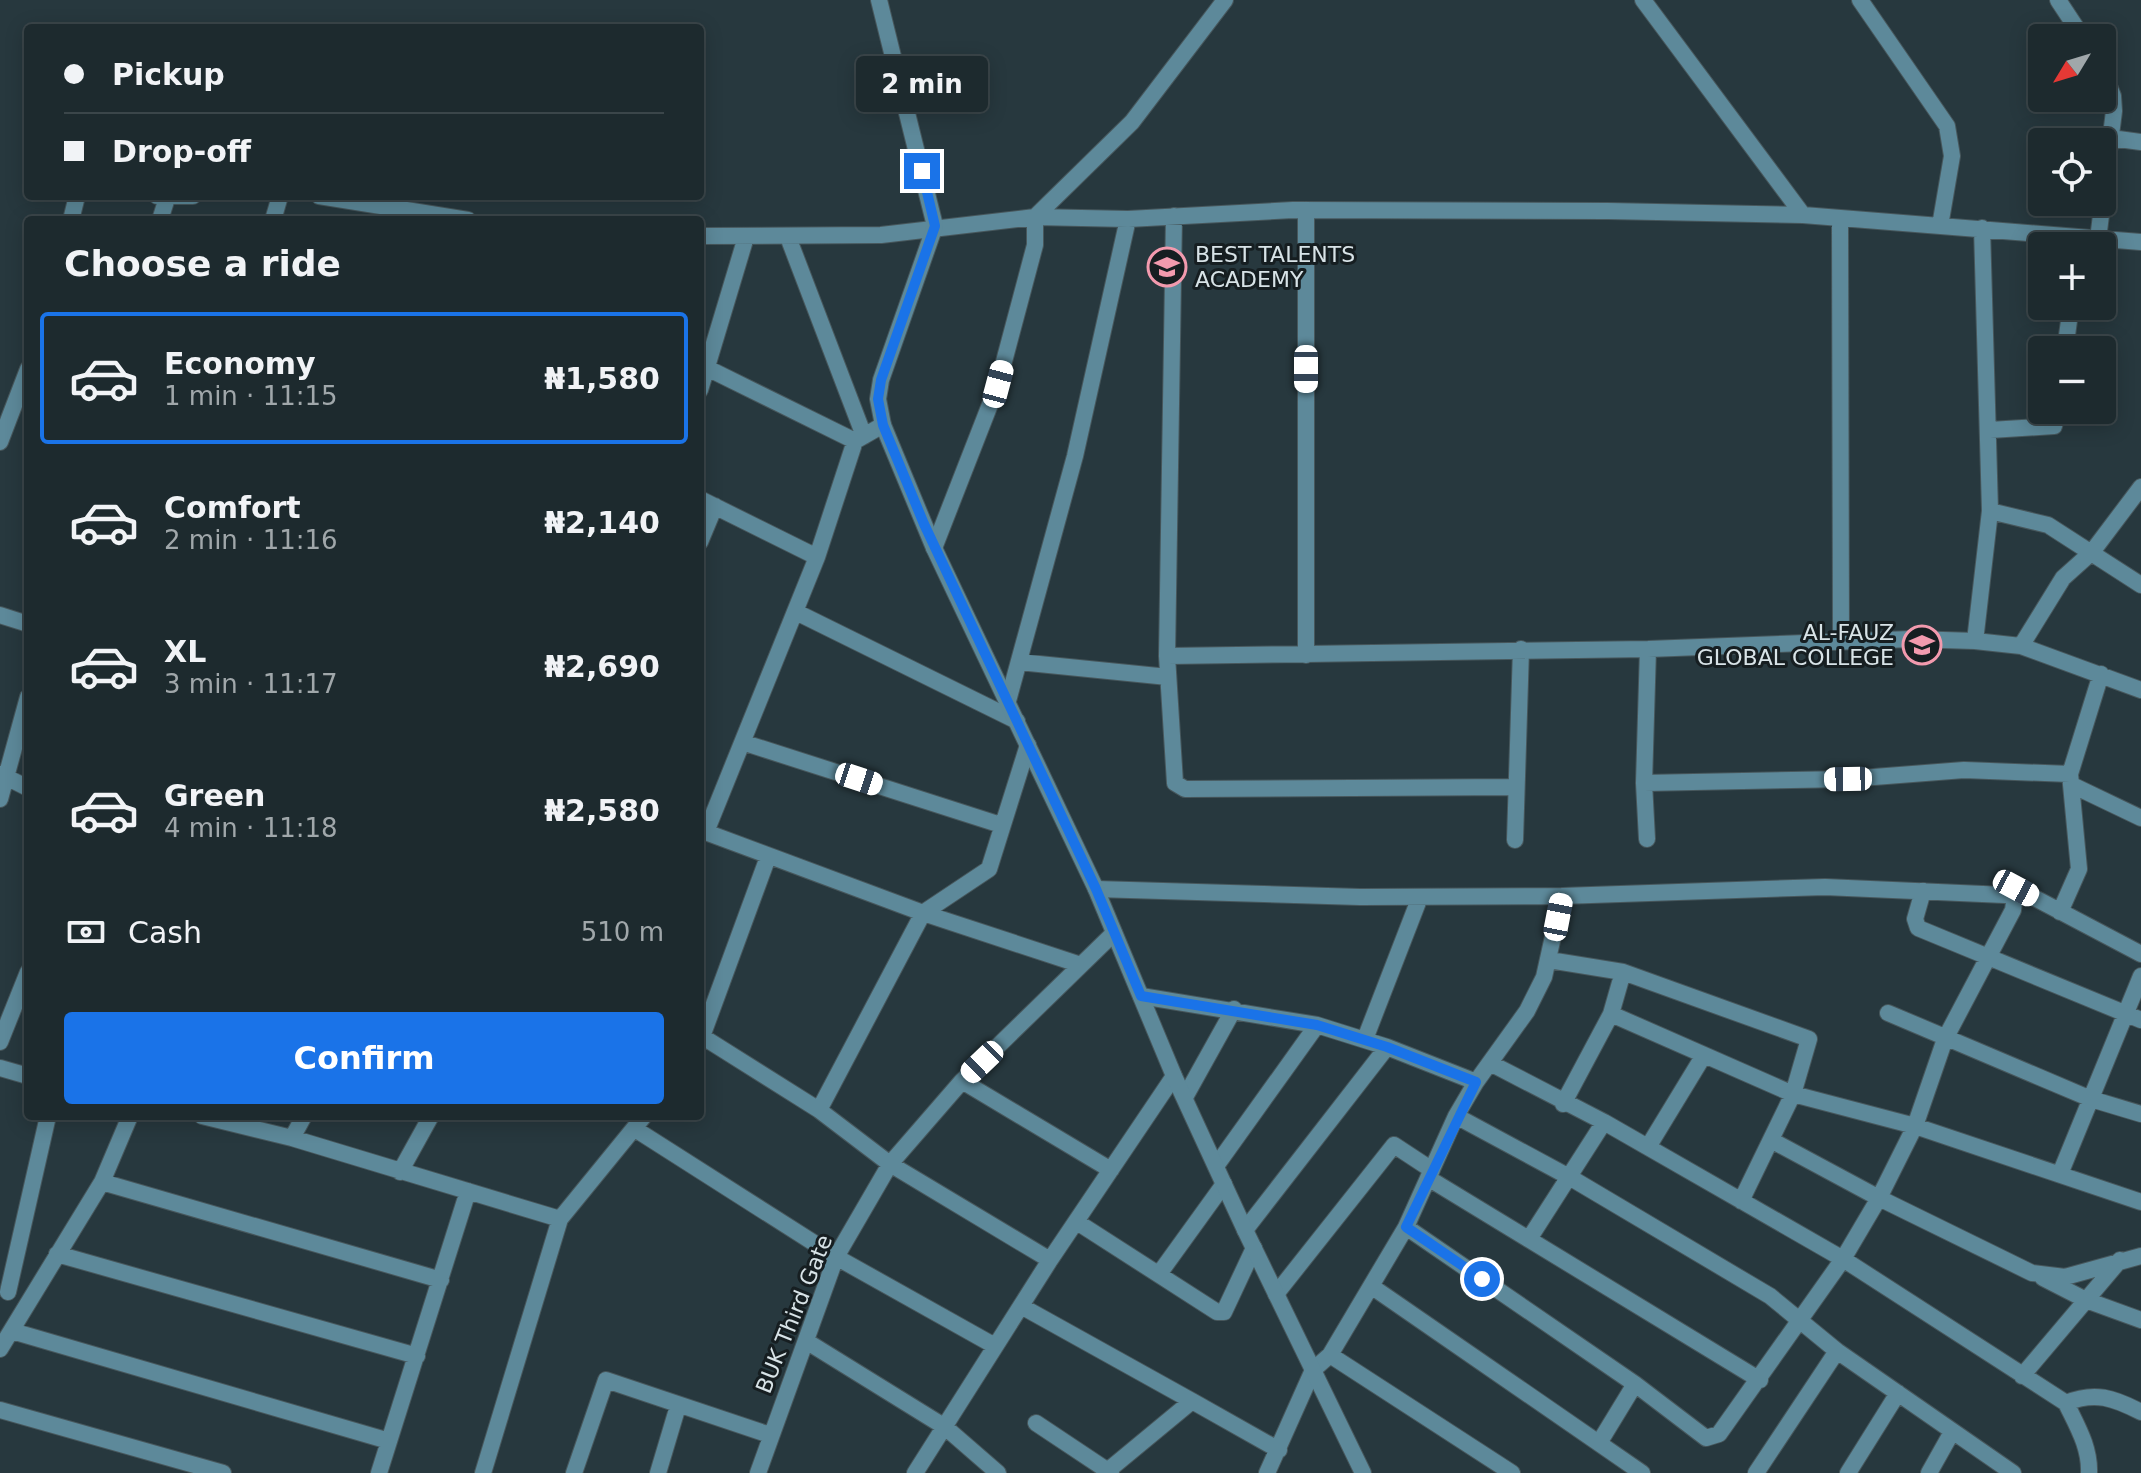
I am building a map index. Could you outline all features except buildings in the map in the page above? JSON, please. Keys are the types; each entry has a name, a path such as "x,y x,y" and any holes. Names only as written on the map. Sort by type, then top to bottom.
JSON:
{"street":[{"path":"879,0 935,226 881,380 878,399 883,425 934,548 1096,889 1174,1076 1363,1473"},
{"path":"934,548 998,384 1035,245 1035,217 1132,122 1225,0"},
{"path":"1643,0 1803,215"},
{"path":"1860,0 1947,126 1952,156 1940,226"},
{"path":"2058,0 2074,24"},
{"path":"2116,139 2141,142"},
{"path":"344,200 443,216"},
{"path":"1306,210 1306,655"},
{"path":"704,236 881,235 935,226 1035,217 1128,219 1306,210 1803,215 2028,234"},
{"path":"1174,216 1167,656 1175,783 1178,788 1516,787"},
{"path":"1008,701 1075,456 1128,219"},
{"path":"1840,219 1841,641"},
{"path":"1975,641 1990,511 1982,228"},
{"path":"704,381 746,237"},
{"path":"704,829 745,743 860,438 788,237"},
{"path":"2116,240 2141,242"},
{"path":"709,369 860,438"},
{"path":"0,442 24,379"},
{"path":"1990,430 2054,424"},
{"path":"860,438 883,425"},
{"path":"2021,646 2063,578 2092,552 2141,487"},
{"path":"707,502 817,557"},
{"path":"1990,511 2048,525 2141,585"},
{"path":"796,612 1017,721"},
{"path":"0,615 24,623"},
{"path":"1167,656 1648,649 1841,641 1975,641 2021,646 2141,690"},
{"path":"1515,840 1521,649"},
{"path":"1647,839 1644,783 1648,649"},
{"path":"1019,662 1168,677"},
{"path":"2060,912 2079,869 2071,779 2101,674"},
{"path":"0,799 24,710"},
{"path":"745,743 1001,825"},
{"path":"819,1110 923,913 989,869 1028,745"},
{"path":"1644,783 1848,779 1964,770 2071,779 2141,818"},
{"path":"4,776 24,786"},
{"path":"704,831 923,913 1081,965"},
{"path":"704,1034 768,857"},
{"path":"1096,889 1420,897 1562,896 1825,887 2005,895 2016,888"},
{"path":"2016,888 2141,954"},
{"path":"1406,1227 1635,1384 1706,1438 1719,1434 1843,1259 1879,1198 1915,1126 1945,1039 2013,910 2016,888"},
{"path":"1923,891 1915,919 1918,928 1985,959 2133,1017"},
{"path":"1267,1473 1313,1370 1330,1355 1406,1227 1456,1116 1476,1082 1527,1011 1549,960 1562,896"},
{"path":"1365,1039 1420,897"},
{"name":"BUK Third Gate","path":"758,1473 836,1257 890,1164 962,1081 1114,933"},
{"path":"1549,960 1623,972 1809,1039 1793,1094 1741,1201"},
{"path":"1563,1104 1611,1014 1623,972"},
{"path":"2060,1174 2091,1099 2133,1017 2141,976"},
{"path":"0,1042 24,982"},
{"path":"1141,996 1317,1025 1365,1039 1476,1082"},
{"path":"1185,1097 1234,1009"},
{"path":"1888,1013 2091,1099 2141,1114"},
{"path":"1611,1014 1793,1094 1915,1126 2141,1202"},
{"path":"1216,1166 1317,1025"},
{"path":"704,1041 819,1110 890,1164 1050,1260"},
{"path":"1245,1230 1387,1047"},
{"path":"1648,1147 1704,1055"},
{"path":"1490,1063 1563,1104 1604,1122 1843,1259 2066,1403 2083,1439 2089,1473"},
{"path":"0,1068 24,1075"},
{"path":"915,1473 1050,1260 1174,1076"},
{"path":"962,1081 1111,1170"},
{"path":"1456,1116 1571,1178 1770,1296 1799,1323 1952,1432 1995,1468 2013,1473"},
{"path":"30,1297 4,1291 47,1120"},
{"path":"0,1349 102,1182 128,1120"},
{"path":"220,1120 292,1138 560,1219"},
{"path":"292,1138 302,1120"},
{"path":"400,1172 429,1120"},
{"path":"483,1473 560,1219 639,1122 836,1257 995,1346"},
{"path":"1529,1239 1571,1178 1604,1122"},
{"path":"1771,1140 1879,1198 2086,1300 2141,1320"},
{"path":"1276,1294 1394,1145 1430,1174 1529,1239 1760,1380"},
{"path":"102,1182 441,1280"},
{"path":"1159,1274 1224,1184"},
{"path":"379,1473 468,1191"},
{"path":"1077,1222 1217,1312 1224,1312 1254,1248"},
{"path":"57,1254 417,1356"},
{"path":"2032,1273 2065,1277 2121,1259 2141,1256"},
{"path":"2022,1376 2121,1259"},
{"path":"1371,1286 1642,1473"},
{"path":"1021,1306 1279,1450"},
{"path":"12,1331 389,1441"},
{"path":"806,1341 945,1427 998,1473"},
{"path":"1756,1473 1837,1351"},
{"path":"1330,1355 1512,1473"},
{"path":"574,1473 606,1380 770,1435"},
{"path":"1599,1443 1635,1384"},
{"path":"1848,1473 1898,1393"},
{"path":"2066,1403 2088,1394 2116,1400 2141,1412"},
{"path":"1036,1423 1108,1472 1192,1401"},
{"path":"658,1473 678,1406"},
{"path":"0,1410 223,1473"},
{"path":"1929,1473 1952,1432"}],"place":[{"name":"BEST TALENTS ACADEMY","path":"1167,267"},
{"name":"AL-FAUZ GLOBAL COLLEGE","path":"1922,645"}],"route":[{"path":"922,171 935,226 881,380 878,399 883,425 934,548 1096,889 1141,996 1317,1025 1365,1039 1476,1082 1456,1116 1406,1227 1482,1279"}]}
